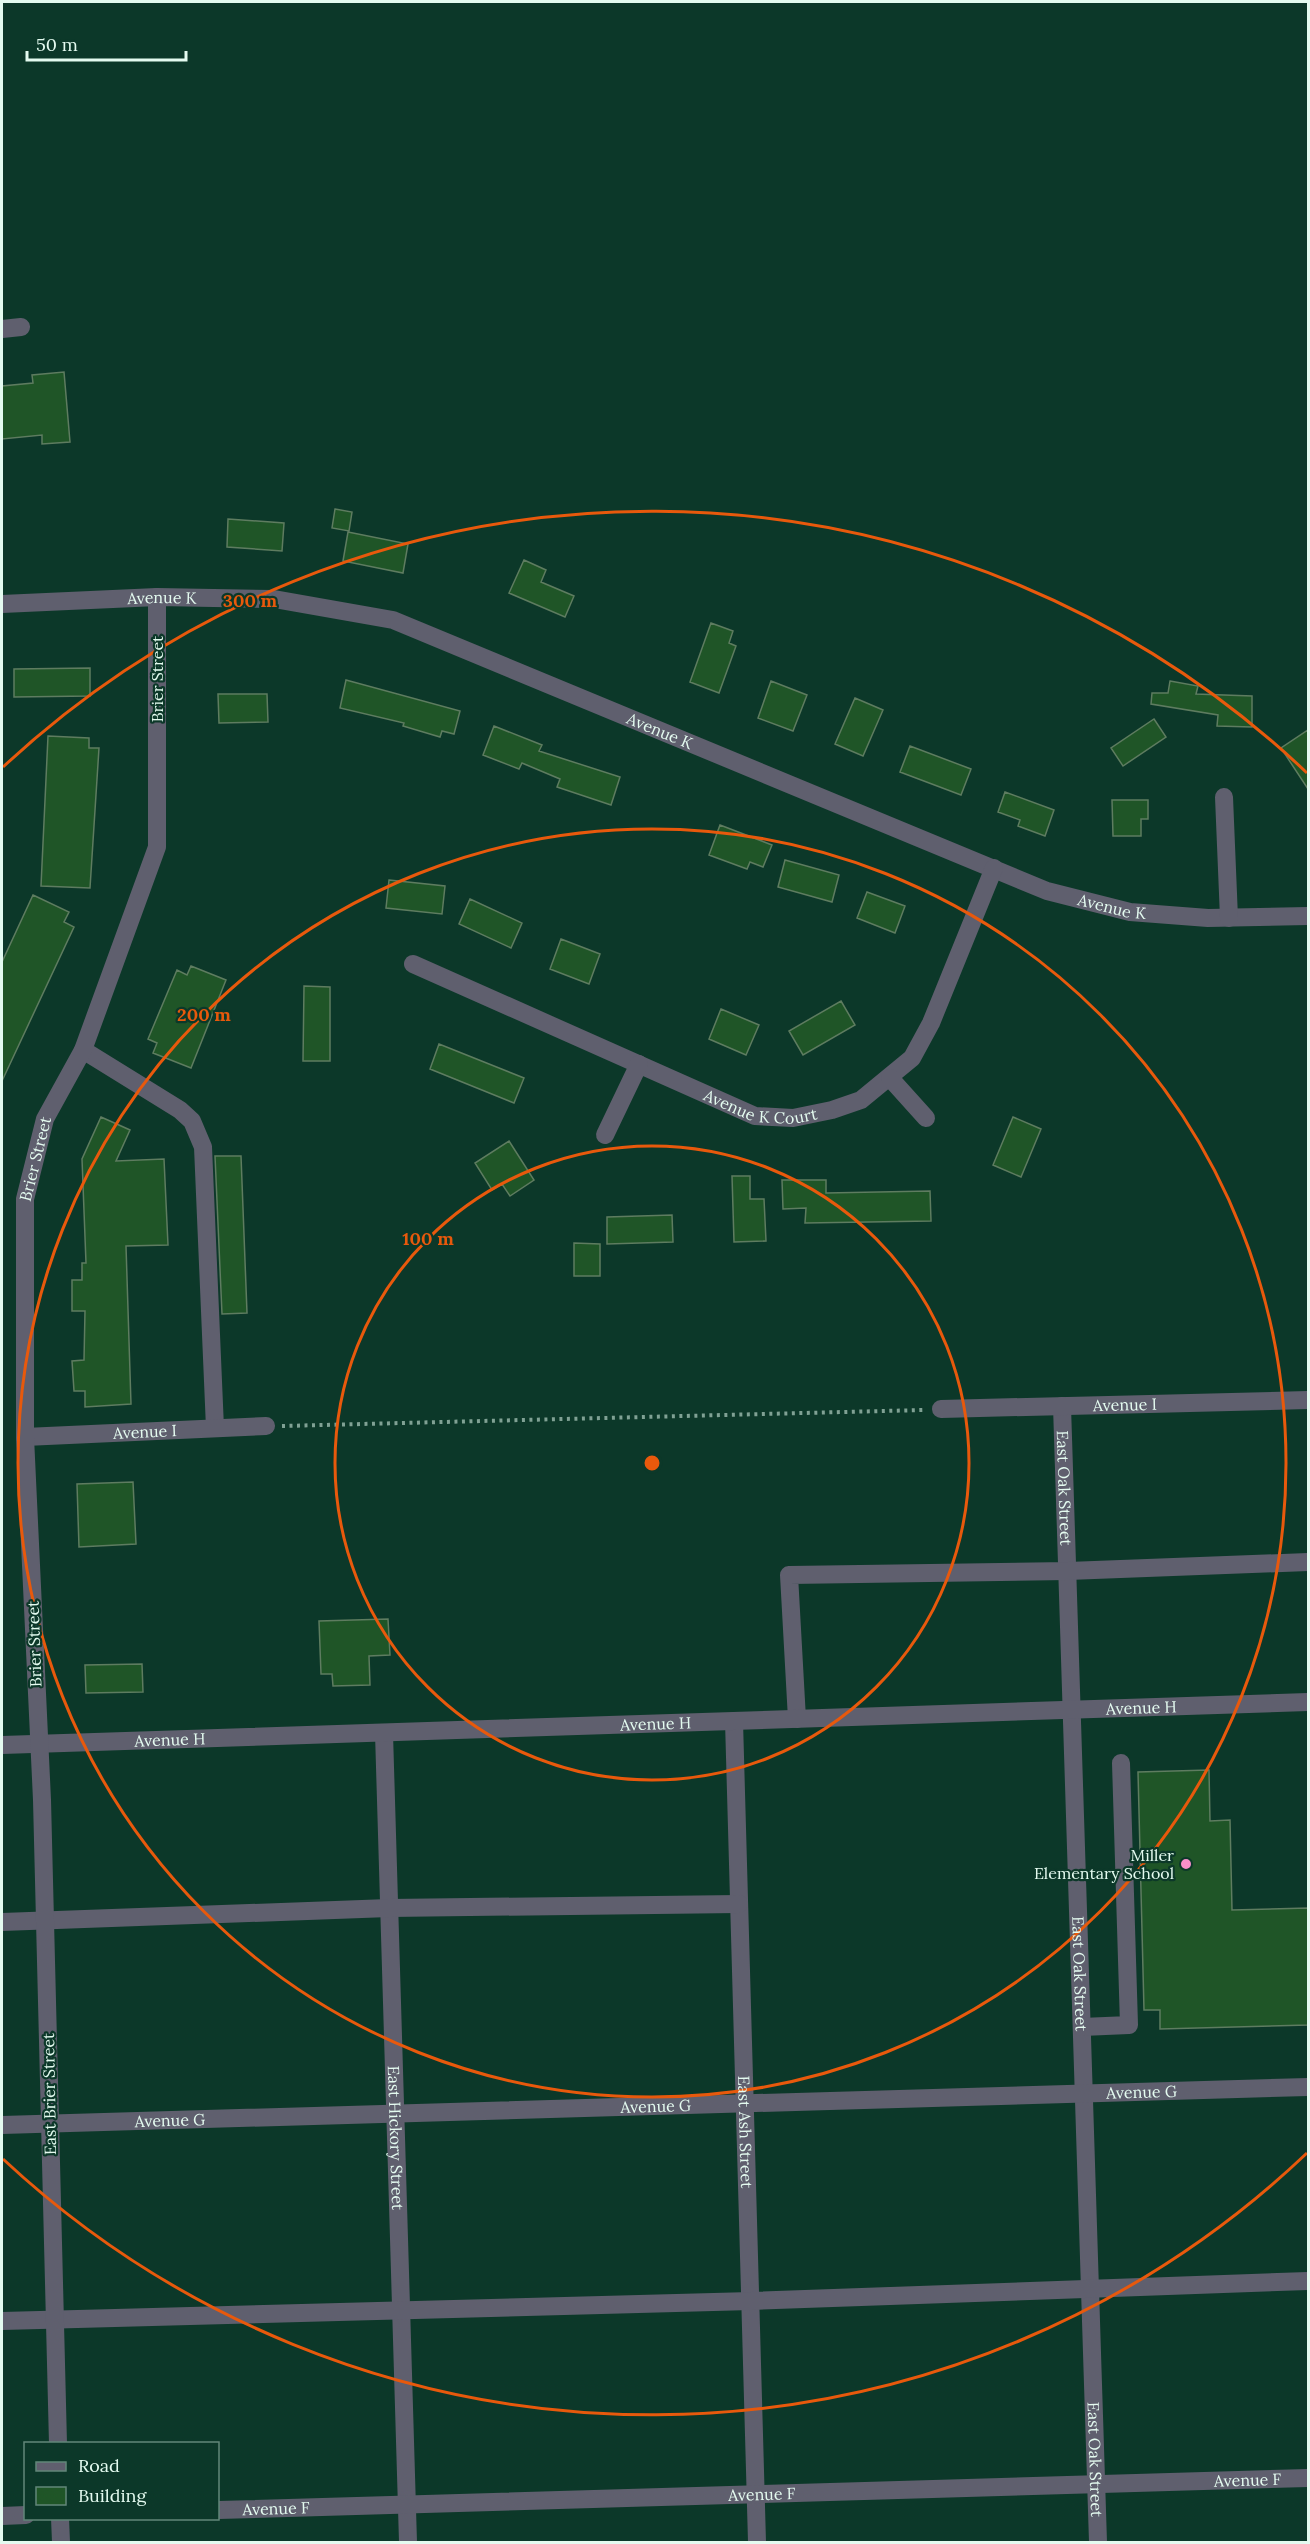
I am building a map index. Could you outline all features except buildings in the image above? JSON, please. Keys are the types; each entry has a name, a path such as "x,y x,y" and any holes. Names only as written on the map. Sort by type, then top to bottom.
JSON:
{"street":[{"path":"2,329 21,327"},
{"name":"Avenue K","path":"2,604 157,597 274,599 393,620 1047,891 1130,912 1229,918 1308,916"},
{"name":"Brier Street","path":"38,1744 25,1437 25,1199 45,1119 83,1050 158,847 157,597"},
{"path":"1224,797 1229,918"},
{"name":"Avenue K Court","path":"413,964 755,1116 793,1118 832,1110 861,1100 912,1058 931,1023 994,868"},
{"path":"83,1050 180,1110 192,1121 203,1147 215,1428"},
{"path":"605,1135 639,1064"},
{"path":"890,1078 926,1119"},
{"name":"Avenue I","path":"941,1409 1308,1400"},
{"name":"East Oak Street","path":"1062,1407 1098,2542"},
{"name":"Avenue I","path":"25,1437 266,1426"},
{"path":"797,1719 789,1575 1068,1571 1308,1562"},
{"name":"Avenue H","path":"2,1745 1308,1702"},
{"name":"East Ash Street","path":"734,1721 757,2542"},
{"name":"East Hickory Street","path":"384,1733 408,2542"},
{"name":"East Brier Street","path":"38,1744 45,1920 58,2442"},
{"path":"1082,2027 1129,2025 1121,1763"},
{"path":"2,1922 389,1908 739,1904"},
{"name":"Avenue G","path":"2,2125 1308,2087"},
{"path":"2,2321 751,2301 1308,2281"},
{"name":"Avenue F","path":"219,2510 1308,2478"},
{"path":"2,2516 24,2515"},
{"path":"60,2520 60,2542"}],"path":[{"path":"266,1426 941,1409"}],"place":[{"name":"Miller Elementary School","path":"1186,1864"}]}
